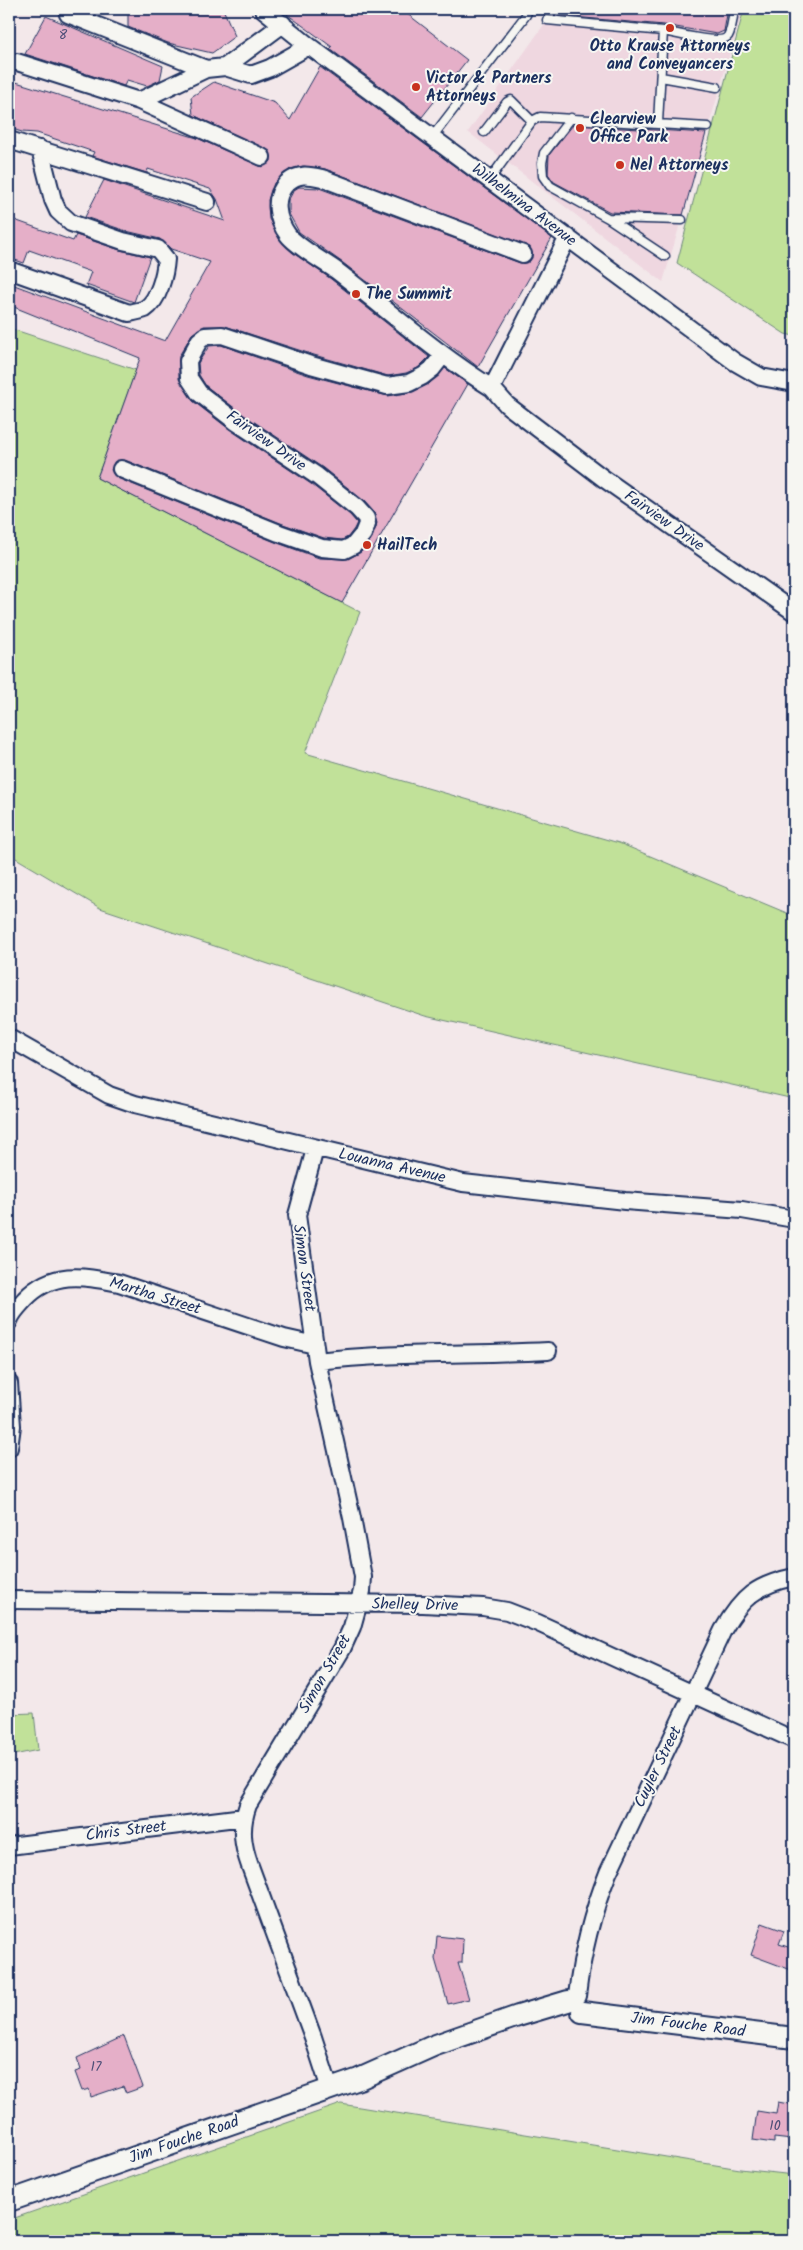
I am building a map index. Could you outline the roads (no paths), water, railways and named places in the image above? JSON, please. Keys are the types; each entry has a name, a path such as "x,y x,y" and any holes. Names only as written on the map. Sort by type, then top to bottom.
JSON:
{"street":[{"name":"Wilhelmina Avenue","path":"263,9 309,46 433,136 735,362 761,377 794,383"},
{"path":"68,14 206,69"},
{"path":"225,67 283,24"},
{"path":"139,101 206,69 225,67 251,75 270,68 309,46"},
{"path":"9,62 18,62 139,101 262,157"},
{"path":"9,140 207,202"},
{"path":"9,270 129,313 145,309 164,277 166,259 158,250 123,241 71,223 58,211 48,182 40,149"},
{"name":"Fairview Drive","path":"523,254 322,178 306,174 293,178 284,186 277,207 280,222 290,237 337,271 442,355 492,388 507,405 603,478 794,612"},
{"path":"492,388 568,237"},
{"name":"Fairview Drive","path":"121,469 279,533 322,548 344,550 354,546 363,534 367,524 366,518 357,508 317,476 235,421 200,393 189,378 187,369 192,352 205,336 222,334 311,365 387,386 409,383 423,376 432,369 442,355"},
{"name":"Louanna Avenue","path":"9,1038 109,1095 135,1104 315,1149 463,1183 625,1201 742,1210 794,1219"},
{"name":"Simon Street","path":"315,1149 297,1215 317,1361 352,1518 363,1577 352,1627 342,1649 256,1790 244,1817 242,1831 243,1846 313,2036 330,2089"},
{"name":"Martha Street","path":"9,1321 16,1309 31,1293 50,1280 71,1277 95,1278 119,1283 284,1338 316,1344"},
{"path":"317,1361 363,1356 548,1351"},
{"path":"9,1383 12,1426 9,1448"},
{"name":"Cuyler Street","path":"576,2005 586,1937 594,1907 608,1872 723,1630 735,1609 755,1590 775,1581 794,1577"},
{"name":"Shelley Drive","path":"9,1600 448,1605 483,1607 507,1611 582,1642 794,1740"},
{"name":"Chris Street","path":"9,1846 244,1817"},
{"name":"Jim Fouche Road","path":"9,2201 359,2079 388,2073 471,2039 576,2005 794,2026"},
{"name":"Jim Fouche Road","path":"626,2010 794,2038"}],"lane":[{"path":"433,136 528,9"},
{"path":"547,20 663,31 724,40 728,35 734,9"},
{"path":"658,123 663,31"},
{"path":"660,78 717,87"},
{"path":"484,132 507,102 511,100 532,121"},
{"path":"490,179 532,121 540,117 708,127"},
{"path":"571,118 544,153 542,162 543,176 550,186 608,218 665,256"},
{"path":"608,218 682,220"}],"place":[{"name":"Otto Krause Attorneys and Conveyancers","path":"670,28"},
{"name":"Victor & Partners Attorneys","path":"416,87"},
{"name":"Clearview Office Park","path":"580,128"},
{"name":"Nel Attorneys","path":"620,165"},
{"name":"The Summit","path":"356,294"},
{"name":"HailTech","path":"367,545"}]}
